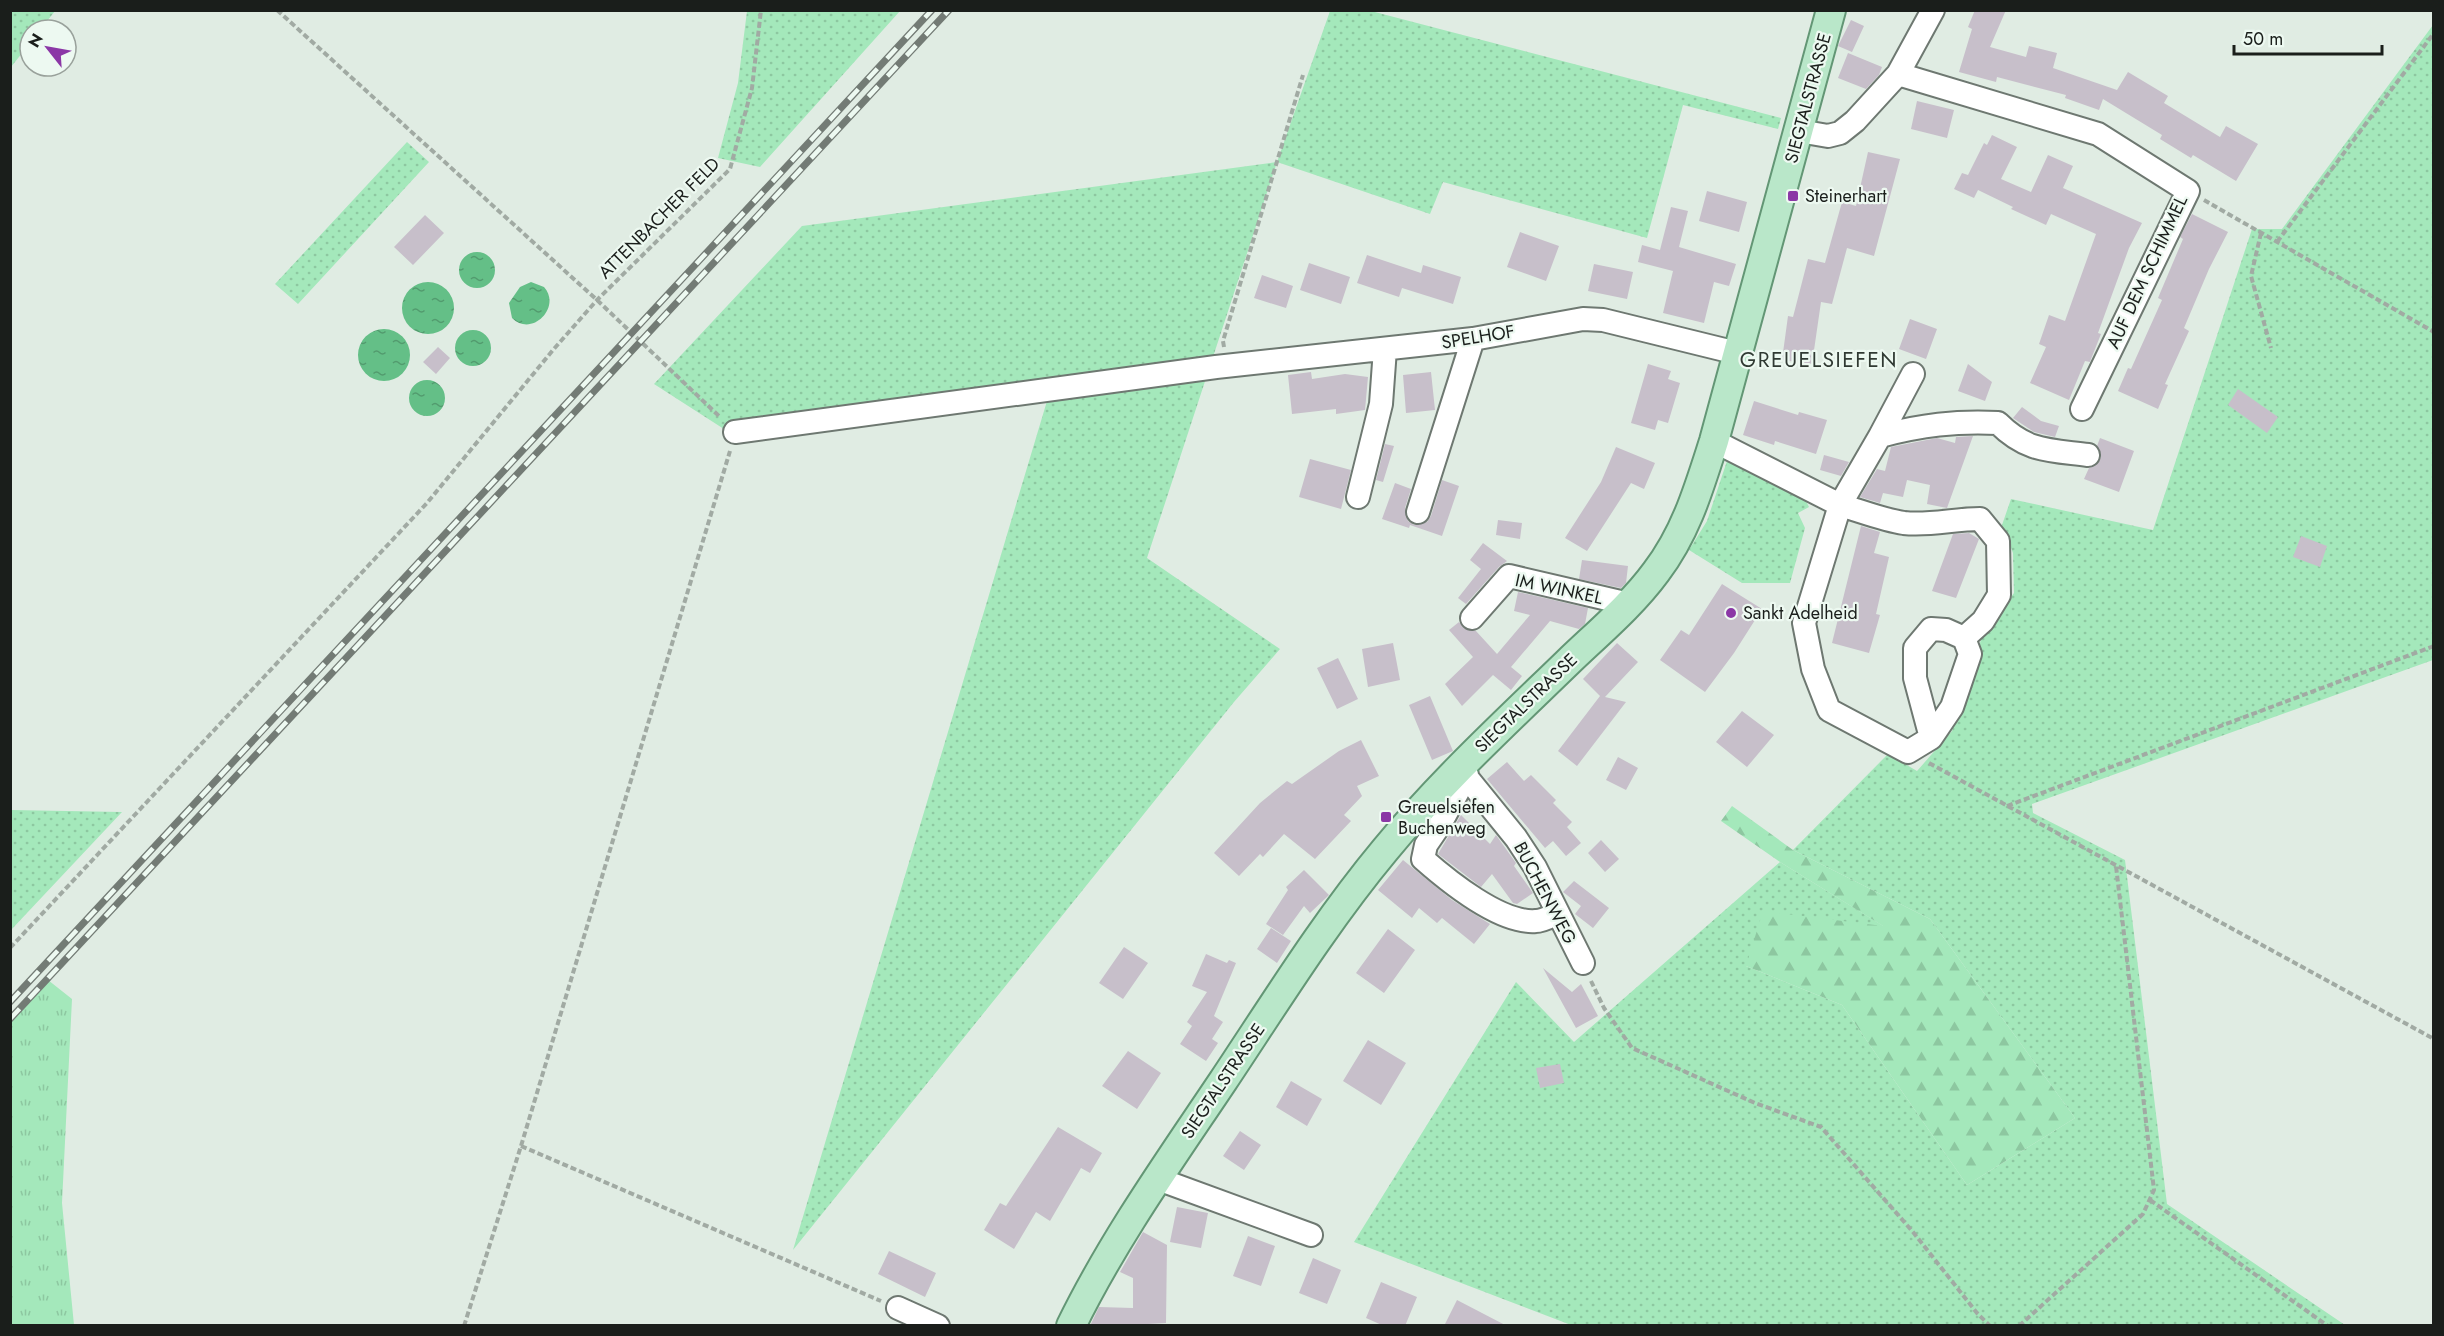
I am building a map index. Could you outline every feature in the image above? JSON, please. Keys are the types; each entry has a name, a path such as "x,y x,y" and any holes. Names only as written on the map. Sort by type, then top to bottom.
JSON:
{"main road":[{"name":"SIEGTALSTRASSE","path":"1071,1326 1086,1294 1158,1179 1336,914 1386,849 1629,604 1657,571 1676,541 1694,504 1714,441 1831,10"}],"street":[{"path":"1799,131 1828,136 1840,133 1898,74 1933,10"},
{"name":"AUF DEM SCHIMMEL","path":"1898,74 2098,135 2188,191 2082,409"},
{"name":"SPELHOF","path":"735,432 1222,366 1473,339 1583,319 1603,320 1737,353"},
{"path":"1418,512 1473,339"},
{"path":"1358,497 1382,404 1385,349"},
{"path":"1912,374 1840,506 1804,623 1813,669 1828,710 1908,752 1931,738 1953,707 1971,654 1964,638 1946,630 1931,629 1915,648 1915,678 1931,738"},
{"path":"1880,436 1913,427 1958,421 1998,423 2013,438 2038,448 2088,455"},
{"path":"1714,441 1840,506 1903,523 1930,524 1959,519 1980,519 1998,541 1999,595 1983,621 1964,638"},
{"name":"IM WINKEL","path":"1472,618 1509,576 1629,604"},
{"path":"1463,772 1439,826 1426,845 1423,859 1458,890 1495,909 1524,920 1538,921 1558,913"},
{"name":"BUCHENWEG","path":"1463,772 1516,838 1535,867 1583,963"},
{"path":"1158,1179 1311,1234"},
{"path":"898,1308 938,1326"}],"path":[{"path":"277,10 597,300 735,432 521,1146 464,1326"},
{"name":"ATTENBACHER FELD","path":"10,948 427,503 597,300 730,169 752,87 761,10"},
{"path":"2277,242 2433,33"},
{"path":"1222,366 1223,341 1303,75"},
{"path":"2188,191 2433,332"},
{"path":"2261,233 2251,276 2271,348"},
{"path":"2006,806 2433,646"},
{"path":"1908,752 2433,1039"},
{"path":"2019,1326 2143,1214 2154,1190 2116,866"},
{"path":"1583,963 1604,1008 1632,1047 1755,1103 1821,1127 1913,1232 1977,1313 1990,1326"},
{"path":"521,1146 898,1308"},
{"path":"2150,1200 2328,1326"}],"green space":[{"path":"11,10 55,11 49,18 18,18 18,58 11,67"},
{"path":"747,11 900,11 760,167 718,158 738,83"},
{"path":"1330,11 1371,11 1781,118 1778,129 1683,105 1647,238 1443,182 1430,214 1277,162"},
{"path":"2433,25 2433,660 2032,804 2033,813 2125,860 2167,1204 2345,1325 1571,1325 1354,1242 1516,982 1574,1042 1780,862 1885,927 1746,966 1842,1005 1967,1185 2075,1118 1930,919 1793,850 1888,754 1917,771 1952,731 1975,671 1981,638 2014,593 2013,553 2002,525 2011,499 2153,530 2252,229 2282,229"},
{"path":"407,142 429,162 298,304 275,284"},
{"path":"1277,162 1147,558 1280,649 1234,702 793,1250 1047,401 741,440 654,384 802,226"},
{"path":"1729,455 1800,489 1809,507 1798,513 1805,528 1790,583 1742,583 1689,550 1707,521"},
{"path":"1732,806 1793,850 1930,919 2075,1118 1967,1185 1842,1005 1746,966 1763,911 1883,926 1780,862 1721,821"},
{"path":"10,810 122,812 11,930"},
{"path":"48,980 72,999 62,1203 74,1325 11,1325 11,1021"}],"water":[{"path":"477,252 490,257 495,270 490,283 477,288 464,283 459,270 464,257"},
{"path":"428,282 438,284 446,290 452,298 454,308 452,318 446,326 438,332 428,334 418,332 410,326 404,318 402,308 404,298 410,290 418,284"},
{"path":"531,282 544,287 549,295 547,311 536,322 520,323 512,318 509,303 520,287"},
{"path":"384,329 394,331 402,337 408,345 410,355 408,365 402,373 394,379 384,381 374,379 366,373 360,365 358,355 360,345 366,337 374,331"},
{"path":"473,330 486,335 491,348 486,361 473,366 460,361 455,348 460,335"},
{"path":"427,380 440,385 445,398 440,411 427,416 414,411 409,398 414,385"}],"building":[{"path":"1975,10 2006,10 1990,47 2026,57 2029,46 2057,53 2053,68 2117,90 2128,72 2168,96 2164,103 2220,137 2226,126 2258,144 2236,181 2193,155 2191,158 2160,139 2162,135 2103,99 2099,110 2065,98 2066,95 1997,77 1996,82 1959,72 1972,29 1968,27"},
{"path":"1851,20 1864,26 1852,52 1838,46"},
{"path":"1848,53 1882,67 1879,75 1866,89 1838,78"},
{"path":"1917,101 1954,110 1947,138 1911,129"},
{"path":"1992,135 2017,147 2001,179 2031,192 2048,155 2073,166 2063,188 2142,223 2129,248 2098,333 2101,334 2090,362 2085,361 2069,400 2030,383 2046,347 2039,344 2049,315 2065,321 2096,234 2051,214 2046,225 1978,190 1974,198 1954,189 1962,173 1968,175 1984,143 1987,145"},
{"path":"1868,152 1900,159 1874,256 1847,248 1832,304 1821,302 1812,364 1782,360 1788,316 1793,317 1808,259 1825,263 1842,202 1856,206"},
{"path":"1707,191 1747,202 1739,232 1699,221"},
{"path":"1671,207 1688,211 1679,247 1736,264 1729,286 1714,282 1704,323 1663,313 1673,271 1638,262 1642,245 1660,250"},
{"path":"2192,214 2228,232 2209,269 2184,328 2189,331 2165,384 2168,385 2158,409 2118,391 2128,368 2131,369 2162,300 2158,298 2183,239 2180,237"},
{"path":"425,215 444,233 413,265 394,247"},
{"path":"1520,232 1559,246 1546,281 1507,267"},
{"path":"1367,255 1421,273 1423,265 1461,277 1453,304 1402,288 1399,297 1357,283"},
{"path":"1309,263 1350,277 1341,304 1300,290"},
{"path":"1594,264 1633,272 1627,299 1588,291"},
{"path":"1262,275 1293,286 1286,308 1254,298"},
{"path":"1910,319 1937,329 1926,359 1899,349"},
{"path":"438,347 450,358 436,374 423,362"},
{"path":"1648,364 1671,371 1668,379 1680,383 1668,423 1658,420 1655,430 1631,423"},
{"path":"1968,364 1992,382 1985,401 1958,391"},
{"path":"1311,372 1312,379 1345,374 1368,377 1365,410 1336,414 1336,409 1292,414 1288,375"},
{"path":"1431,372 1435,410 1406,413 1403,375"},
{"path":"2238,389 2278,417 2267,433 2228,405"},
{"path":"1754,401 1798,415 1799,412 1827,420 1816,454 1775,441 1774,445 1743,435"},
{"path":"2022,407 2041,421 2059,426 2055,437 2034,432 2013,418"},
{"path":"1973,436 1947,508 1927,504 1930,485 1907,480 1903,497 1883,493 1880,503 1860,497 1877,469 1885,471 1891,447 1937,438 1955,443 1956,437"},
{"path":"2100,438 2134,451 2119,492 2084,479 2089,468 2098,463 2101,457 2097,446"},
{"path":"1385,444 1394,446 1383,482 1376,480"},
{"path":"1616,447 1655,463 1644,489 1631,483 1587,551 1565,538 1601,482"},
{"path":"1824,455 1849,462 1841,476 1820,470"},
{"path":"1310,459 1351,470 1341,509 1299,497"},
{"path":"1442,480 1459,486 1442,536 1410,525 1409,528 1382,519 1395,483 1411,489 1405,508 1408,521 1414,525 1427,522"},
{"path":"1498,520 1522,523 1520,539 1496,535"},
{"path":"1861,526 1880,532 1874,553 1889,557 1876,614 1880,615 1869,653 1832,643"},
{"path":"1969,533 1979,539 1956,598 1932,591 1953,534"},
{"path":"2301,536 2327,546 2320,567 2293,557"},
{"path":"1483,543 1507,561 1466,604 1458,598 1481,569 1470,560"},
{"path":"1582,560 1628,566 1626,583 1621,588 1579,579"},
{"path":"1722,584 1762,609 1734,653 1705,692 1660,660 1681,630 1689,635"},
{"path":"1518,592 1588,608 1585,624 1579,629 1550,621 1511,667 1522,676 1511,690 1493,675 1462,706 1445,684 1473,657 1449,630 1459,622 1464,628 1476,631 1497,654 1530,615 1514,611"},
{"path":"1393,643 1400,680 1368,687 1362,649"},
{"path":"1617,643 1638,662 1605,697 1626,702 1577,766 1558,751 1600,696 1583,679"},
{"path":"1338,658 1358,699 1337,709 1317,668"},
{"path":"1430,696 1453,751 1432,760 1409,705"},
{"path":"1742,711 1774,735 1747,767 1716,742"},
{"path":"1361,740 1379,776 1357,786 1362,796 1344,815 1351,821 1315,859 1284,834 1263,857 1260,854 1239,876 1214,853 1260,803 1287,781 1292,784 1339,751"},
{"path":"1618,757 1638,768 1626,790 1606,780"},
{"path":"1507,762 1524,781 1531,775 1556,800 1553,803 1572,822 1567,827 1581,843 1566,856 1553,841 1545,848 1487,779"},
{"path":"1461,815 1490,844 1496,835 1516,863 1514,866 1533,893 1517,904 1513,903 1492,874 1481,887 1438,854"},
{"path":"1601,840 1619,859 1605,872 1588,853"},
{"path":"1403,860 1452,900 1490,924 1474,944 1442,918 1437,923 1419,908 1412,918 1378,890"},
{"path":"1304,870 1329,895 1310,913 1304,906 1283,935 1266,924 1288,890 1286,887"},
{"path":"1574,881 1609,908 1593,928 1575,914 1581,906 1563,892"},
{"path":"1271,928 1291,941 1277,963 1257,949"},
{"path":"1388,929 1415,950 1384,993 1356,973"},
{"path":"1124,947 1148,963 1123,999 1099,983"},
{"path":"1206,954 1227,963 1229,960 1236,963 1214,1016 1223,1022 1212,1039 1218,1043 1206,1061 1180,1044 1192,1026 1187,1022 1207,992 1192,986"},
{"path":"1543,968 1572,992 1581,984 1598,1016 1576,1028"},
{"path":"1368,1040 1406,1063 1381,1105 1343,1081"},
{"path":"1128,1051 1161,1073 1137,1109 1102,1086"},
{"path":"1560,1064 1564,1083 1540,1088 1536,1068"},
{"path":"1291,1081 1322,1099 1307,1126 1276,1107"},
{"path":"1058,1127 1102,1153 1090,1173 1081,1168 1050,1221 1036,1212 1014,1249 984,1230 1000,1203 1006,1206"},
{"path":"1240,1131 1261,1145 1244,1170 1223,1156"},
{"path":"1177,1207 1208,1213 1201,1248 1170,1242"},
{"path":"1143,1232 1167,1245 1166,1323 1148,1324 1149,1326 1090,1326 1099,1307 1133,1308 1133,1278 1120,1272"},
{"path":"1248,1236 1275,1246 1261,1286 1233,1276"},
{"path":"889,1251 936,1273 925,1297 878,1274"},
{"path":"1313,1258 1341,1270 1327,1304 1299,1293"},
{"path":"1381,1282 1417,1297 1405,1326 1384,1326 1366,1318"},
{"path":"1457,1300 1507,1326 1444,1326"}],"railway":[{"path":"10,1002 932,10"},
{"path":"10,1019 949,10"}],"place":[{"name":"Steinerhart","path":"1793,196"},
{"name":"Sankt Adelheid","path":"1731,613"},
{"name":"Greuelsiefen Buchenweg","path":"1386,817"}],"district":[{"name":"GREUELSIEFEN","path":"1819,360"}]}
